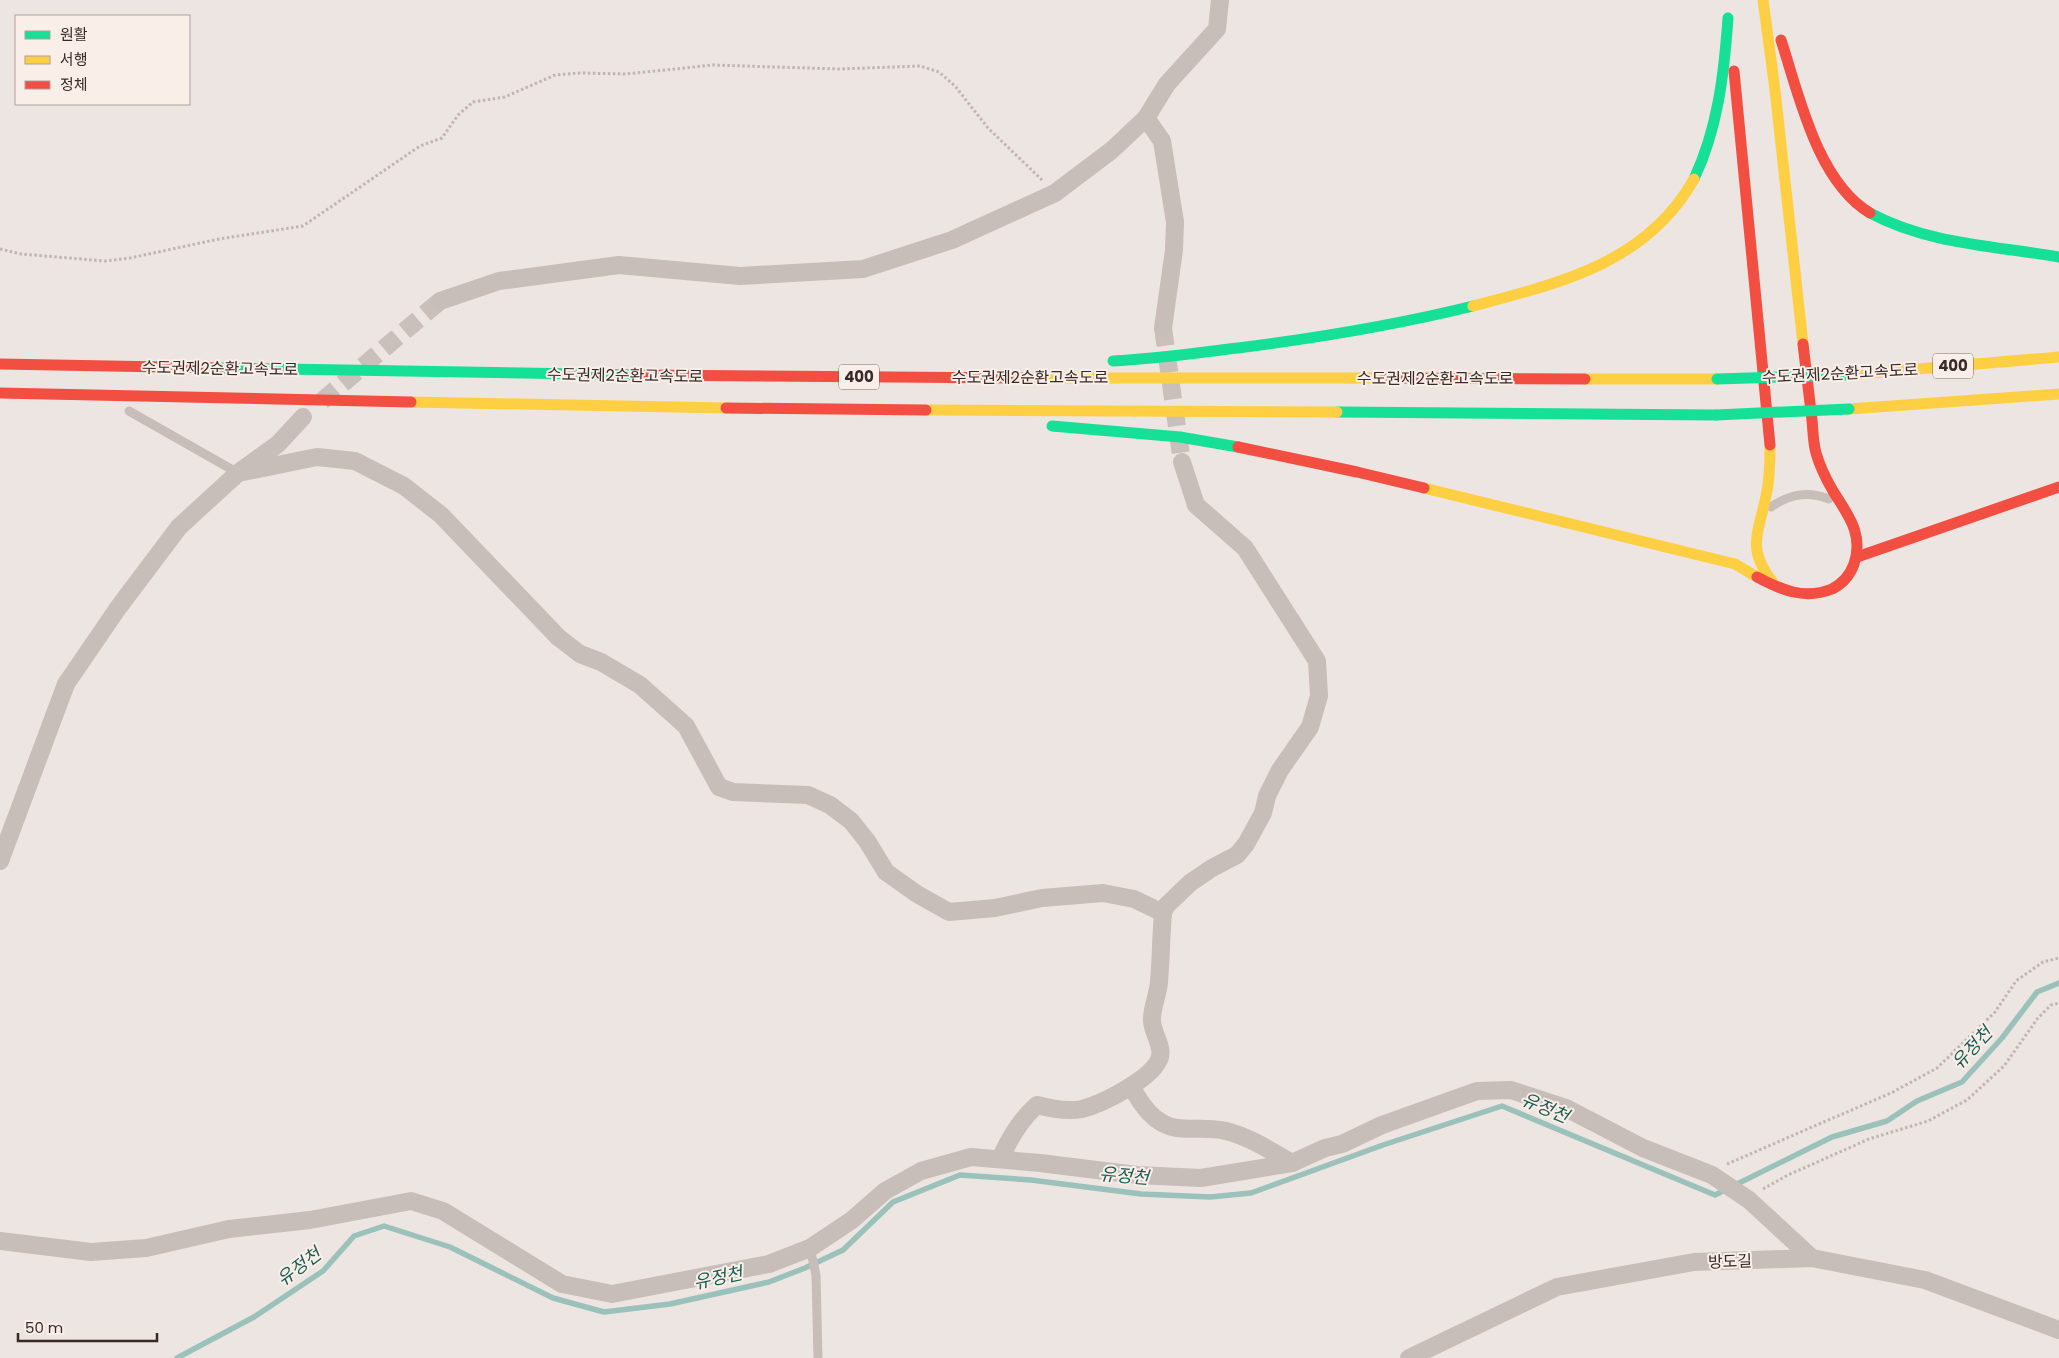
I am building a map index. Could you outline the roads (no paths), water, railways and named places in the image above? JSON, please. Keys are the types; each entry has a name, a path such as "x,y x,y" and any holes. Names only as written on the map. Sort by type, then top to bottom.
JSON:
{"highway":[{"path":"1765,0 1825,161 1838,184 1852,198 1867,210 1892,225 1926,236 2059,257"},
{"path":"1041,425 1180,438 1248,448 1348,470 1736,564 1789,593 1806,596 1823,594 1838,586 1850,573 1857,557 1858,541 1854,524 1822,472 1816,451 1765,0"},
{"path":"1101,362 1130,361 1291,342 1394,324 1473,307 1550,284 1601,265 1630,249 1658,226 1680,201 1694,180 1707,150 1717,117 1725,58 1728,14 1770,446 1769,474 1755,538 1756,556 1762,572 1774,585"},
{"name":"수도권제2순환고속도로","path":"0,364 770,377 1717,379 1847,375 2059,357"},
{"path":"770,377 1013,366"},
{"name":"수도권제2순환고속도로","path":"0,393 677,408 782,407 1716,415 1849,409 2059,394"},
{"path":"782,407 1002,422"},
{"path":"1857,557 1989,510 2059,488"}],"street":[{"path":"440,302 499,281 619,265 740,276 863,269 952,240 1055,193 1112,150 1146,118 1167,84 1217,29 1220,0"},
{"path":"1146,118 1162,141 1175,222 1174,250 1163,328"},
{"path":"0,861 66,684 118,608 179,527 238,473 278,444 304,417"},
{"path":"238,473 317,458 355,460 404,486 441,515 558,637 580,654 601,662 640,685 686,726 718,787 734,792 808,795 830,805 851,821 867,841 886,872 917,894 949,912 996,908 1042,898 1103,893 1134,899 1163,913"},
{"path":"1000,1159 1025,1115 1037,1105 1056,1110 1081,1109 1110,1099 1131,1086 1152,1068 1160,1057 1151,1021 1159,984 1163,913 1166,906 1190,884 1212,868 1237,855 1246,844 1263,813 1268,796 1280,770 1310,727 1319,696 1317,661 1245,548 1196,505 1182,462"},
{"path":"1131,1086 1142,1105 1160,1122 1175,1128 1226,1131 1255,1142 1292,1163"},
{"path":"0,1241 91,1252 146,1248 229,1229 310,1220 411,1201 443,1211 562,1284 612,1294 769,1264 810,1248 852,1220 885,1191 920,1171 971,1157 1137,1175 1201,1178 1292,1163 1325,1148 1342,1144 1382,1126 1477,1091 1511,1090 1566,1108 1643,1148 1716,1178 1744,1196 1812,1258"},
{"name":"방도길","path":"1409,1358 1557,1287 1694,1262 1812,1258 1926,1280 2059,1330"}],"lane":[{"path":"129,411 238,473"},
{"path":"1760,522 1770,508 1784,498 1800,494 1816,494 1832,500 1845,510"},
{"path":"810,1248 816,1275 818,1358"}],"waterway":[{"name":"유정천","path":"177,1358 254,1317 323,1271 354,1236 384,1226 450,1247 553,1298 604,1312 670,1304 769,1282 843,1250 893,1202 960,1175 1031,1180 1141,1194 1210,1197 1251,1193 1383,1145 1502,1106 1715,1195 1832,1137 1887,1121 1917,1101 1962,1082 2002,1038 2037,992 2059,983"}],"tunnel":[{"path":"322,401 440,301"},
{"path":"1163,328 1182,462"}]}
